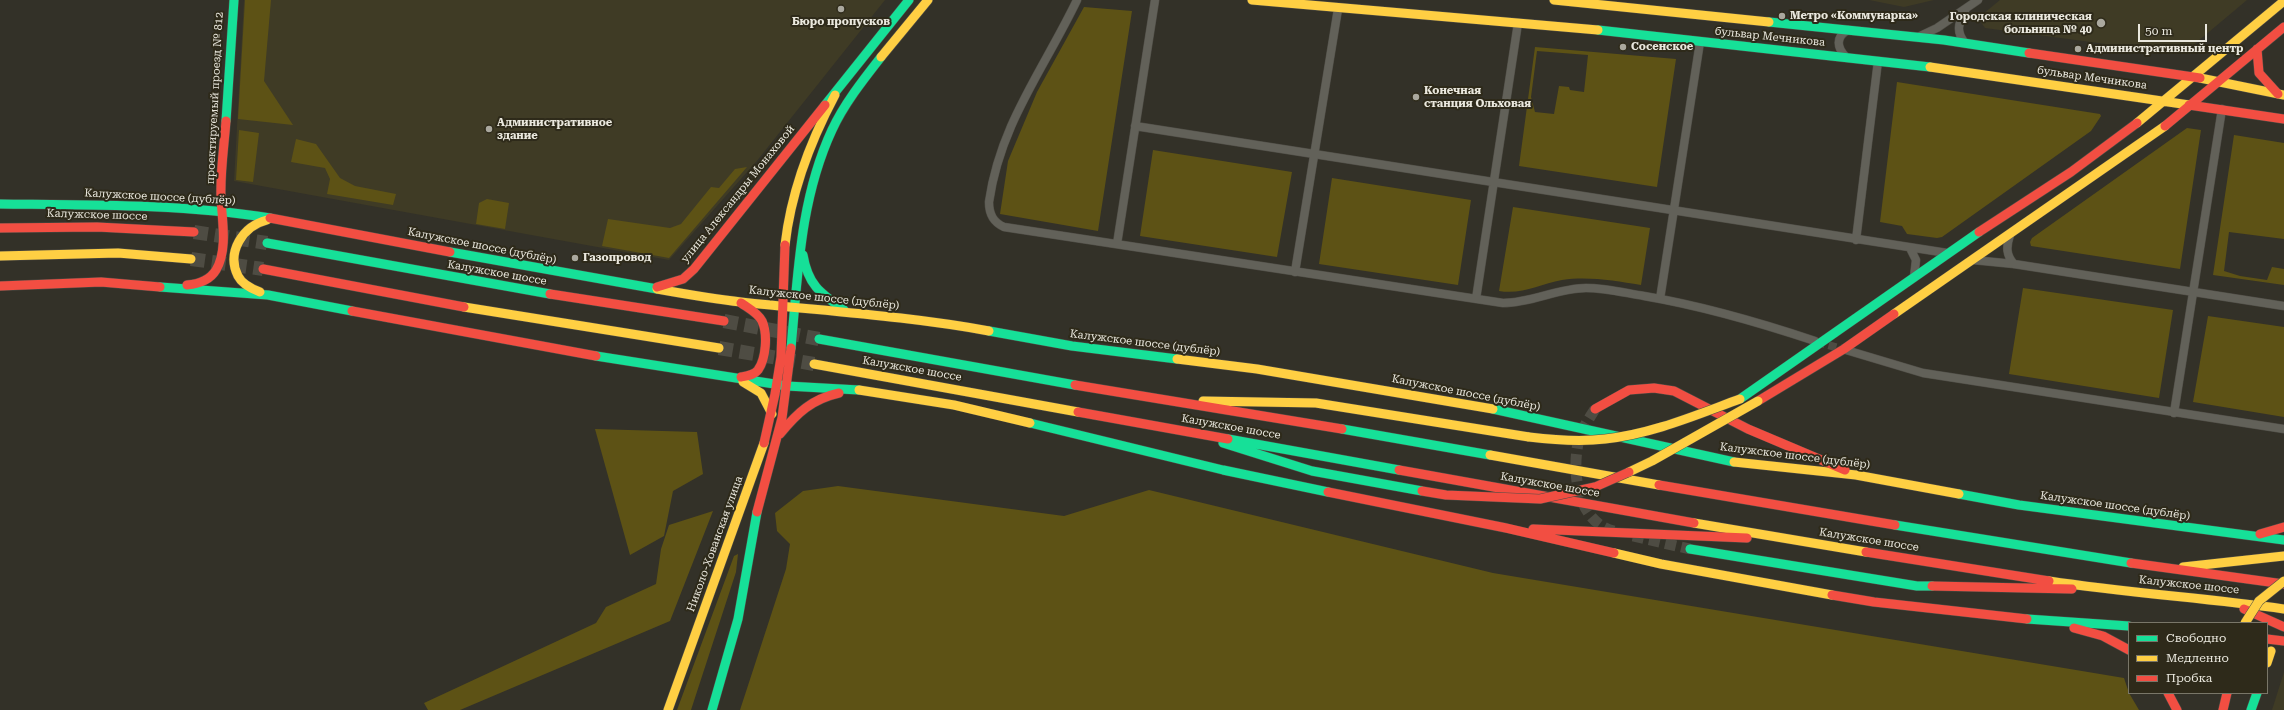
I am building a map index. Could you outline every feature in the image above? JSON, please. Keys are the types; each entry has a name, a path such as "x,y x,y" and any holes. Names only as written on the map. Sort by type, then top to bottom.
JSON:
{"main road":[{"name":"проектируемый проезд № 812","path":"174,287 197,284 214,273 218,266 224,211 222,198 234,0"},
{"name":"улица Александры Монаховой","path":"647,288 670,284 684,279 694,269 835,95 909,0"},
{"path":"712,710 735,634 756,515 779,435 787,386 802,224 817,171 824,148 840,117 864,80 928,0"},
{"name":"бульвар Мечникова","path":"1252,0 1338,9 1518,23 1846,57 1932,67 2192,104 2284,119"},
{"name":"бульвар Мечникова","path":"1554,0 1965,43 2218,81 2281,95"},
{"path":"1176,400 1316,403 1529,437 1570,441 1607,439 1656,429 1740,399 1947,253 2071,172 2164,101 2284,1"},
{"path":"1176,429 1312,471 1446,496 1540,499 1595,487 1652,461 1758,401 1844,349 2178,117 2218,81 2284,27"},
{"path":"2257,49 2260,73 2281,95"},
{"name":"улица Александры Монаховой","path":"782,305 781,284 785,241 797,182 808,147 835,95"},
{"name":"Калужское шоссе (дублёр)","path":"0,204 85,205 224,211 275,219 498,262 647,288 740,302 844,311 949,324 1072,346 1257,369 1465,402 1733,462 1856,475 2019,505 2284,540"},
{"path":"268,296 241,282 236,270 237,250 244,230 252,223 275,219"},
{"name":"Калужское шоссе","path":"0,228 44,226 123,227 194,232"},
{"path":"800,240 805,272 808,280 816,290 844,311"},
{"name":"Калужское шоссе","path":"267,242 531,291 724,321"},
{"path":"0,256 118,253 191,260"},
{"path":"263,269 526,318 719,348"},
{"path":"0,286 102,282 268,296 543,348 787,386 853,390 954,406 1223,470 1506,528 1661,564 1866,601 2026,619 2128,626"},
{"path":"737,378 752,375 758,370 765,333 762,321 756,312 740,302"},
{"name":"Николо-Хованская улица","path":"668,710 764,443 772,414 777,384 782,344 782,305"},
{"name":"Калужское шоссе","path":"819,339 919,358 1176,400 2042,551 2164,569 2284,582"},
{"name":"Калужское шоссе","path":"814,364 1786,540 2110,590 2227,601 2284,609"},
{"path":"737,378 762,393 772,414"},
{"path":"1595,409 1629,390 1654,388 1674,391 1748,429 1856,475"},
{"path":"779,435 795,414 805,405 821,396 853,390"},
{"path":"2250,536 2272,532 2284,527"},
{"path":"1506,528 1786,540"},
{"path":"1690,549 1917,586 2110,590"},
{"path":"2164,569 2284,556"},
{"path":"2246,622 2259,601 2284,582"},
{"path":"2227,601 2284,627"},
{"path":"2026,619 2095,632 2111,639 2128,649"},
{"path":"2268,640 2284,642"},
{"path":"2268,660 2271,651"},
{"path":"2169,694 2177,710"},
{"path":"2223,710 2227,694"},
{"path":"2251,710 2257,694"}],"street":[{"path":"1077,0 1014,116 1001,155 990,195 989,208 994,220 1004,227 1503,303 1518,302 1584,288 1700,306 1741,317 1815,341"},
{"path":"1117,244 1155,0"},
{"path":"1918,37 1937,28 1965,11 1978,0"},
{"path":"1295,272 1338,9"},
{"path":"1965,11 1958,29 1959,36 1965,43"},
{"path":"1476,299 1495,183 1518,23"},
{"path":"1846,57 1840,51 1838,43 1841,35 1848,30"},
{"path":"1660,299 1700,42"},
{"path":"1856,240 1878,61"},
{"path":"2174,412 2222,109"},
{"path":"1135,126 1856,240 1947,253"},
{"path":"2010,235 2007,249 2008,256 2014,264"},
{"path":"1910,248 1916,264 1914,277"},
{"path":"1973,260 2014,264 2284,306"},
{"path":"1846,350 1923,373 2284,429"}],"shaded area":[{"path":"244,0 885,0 756,162 669,260 234,181"},
{"path":"245,0 271,0 264,81 293,125 238,119"},
{"path":"1869,0 1934,0 1904,7"},
{"name":"Городская клиническая больница № 40","path":"2000,0 2247,0 2191,47 2174,53 1985,28 1978,18"},
{"path":"1084,7 1132,11 1098,231 1000,214 1008,161 1037,92"},
{"path":"1535,47 1676,59 1657,187 1519,166","holes":["1537,51 1588,55 1584,92 1570,90 1569,87 1559,86 1554,114 1535,112 1531,97"]},
{"path":"1897,82 2100,114 2101,116 2091,131 1942,237 1937,238 1907,234 1902,226 1880,222"},
{"path":"2187,128 2201,130 2180,269 2031,246 2030,242 2032,238"},
{"path":"239,130 259,133 253,182 236,180"},
{"path":"2234,135 2284,143 2284,239 2229,232 2224,271 2240,276 2267,280 2272,267 2284,269 2284,285 2213,275"},
{"path":"296,139 316,144 340,178 355,186 396,194 393,205 327,194 330,179 325,168 291,162"},
{"path":"1153,150 1292,172 1277,257 1140,236"},
{"path":"747,167 669,258 602,246 608,219 670,228 681,224 711,187 719,188 735,169"},
{"path":"1332,178 1471,200 1458,285 1319,264"},
{"path":"487,199 509,203 505,229 476,224 479,203"},
{"path":"1513,207 1650,228 1641,285 1602,280 1572,279 1562,280 1515,292 1499,291"},
{"path":"2023,288 2173,310 2159,398 2009,374"},
{"path":"2208,316 2284,327 2284,417 2193,402"},
{"path":"595,429 697,432 703,474 673,491 664,536 630,555"},
{"path":"838,486 1064,516 1149,490 1493,573 2124,678 2128,694 2130,694 2139,710 740,710 786,569 790,544 777,531 775,513 803,491"},
{"path":"713,511 670,621 460,710 428,710 424,703 596,623 606,607 656,584 661,549 669,525"},
{"path":"738,554 736,572 691,710 677,710 734,556"},
{"path":"2284,672 2284,710 2272,710"}],"tunnel":[{"path":"194,232 267,243"},
{"path":"191,259 263,269"},
{"path":"724,321 819,339"},
{"path":"1817,342 1846,350"},
{"path":"719,348 814,364"},
{"path":"1595,409 1580,435 1576,466 1577,480 1580,494 1592,517 1602,526 1614,531"},
{"path":"1633,536 1690,549"}],"traffic: fast":[{"path":"226,121 234,0"},
{"path":"825,105 909,0"},
{"path":"1769,22 1944,40 2029,53"},
{"path":"1598,30 1930,67"},
{"path":"791,348 802,237 813,183 821,156 842,111 854,92 881,57"},
{"path":"0,204 136,206 237,213 270,218"},
{"path":"1740,399 1979,232"},
{"path":"267,243 550,294"},
{"path":"450,252 657,289"},
{"path":"803,255 808,274 816,287 844,310"},
{"path":"160,287 268,295 352,311"},
{"path":"989,331 1072,346 1177,359"},
{"path":"819,339 1075,385"},
{"path":"596,356 787,386 859,390"},
{"path":"1493,409 1734,462"},
{"path":"1030,423 1223,470 1328,492"},
{"path":"1342,429 1490,455"},
{"path":"1228,439 1399,470"},
{"path":"1223,443 1312,471 1422,491"},
{"path":"1959,494 2019,505 2284,540"},
{"path":"712,710 738,619 757,512"},
{"path":"1895,525 2131,563"},
{"path":"1690,549 1917,586 1932,586"},
{"path":"2027,619 2128,626"},
{"path":"2251,710 2257,694"}],"traffic: slow":[{"path":"881,57 928,0"},
{"path":"1252,0 1598,30"},
{"path":"1554,0 1769,22"},
{"path":"2137,123 2284,1"},
{"path":"1930,67 2189,105"},
{"path":"2200,78 2284,95"},
{"path":"785,245 792,206 803,168 817,131 835,95"},
{"path":"1894,314 2165,126"},
{"path":"260,292 248,286 240,279 235,267 234,258 239,241 244,234 258,223 267,220"},
{"path":"0,256 118,253 191,259"},
{"path":"657,289 730,301 927,321 989,331"},
{"path":"464,307 719,348"},
{"path":"1177,359 1257,369 1493,409"},
{"path":"814,364 1078,412"},
{"path":"743,382 761,393 772,414"},
{"path":"859,390 954,405 1030,423"},
{"path":"1529,437 1557,440 1596,440 1622,437 1674,423 1740,399"},
{"path":"1203,401 1316,403 1529,437"},
{"path":"1629,472 1652,461 1758,401"},
{"path":"668,710 764,443"},
{"path":"1490,455 1659,485"},
{"path":"1734,462 1856,475 1959,494"},
{"path":"1694,523 1866,552"},
{"path":"1614,553 1661,564 1832,595"},
{"path":"2183,567 2284,556"},
{"path":"2049,581 2284,609"},
{"path":"2246,622 2259,601 2284,581"},
{"path":"2268,660 2271,651"}],"traffic: jam":[{"path":"2165,126 2284,27"},
{"path":"2257,49 2259,73 2278,94"},
{"path":"2029,53 2200,78"},
{"path":"657,287 683,279 694,269 825,105"},
{"path":"2189,105 2284,119"},
{"path":"187,285 195,284 207,279 216,270 220,262 223,244 221,179 226,121"},
{"path":"1979,232 2071,172 2137,123"},
{"path":"270,218 450,252"},
{"path":"0,228 97,227 194,232"},
{"path":"764,443 775,394 781,357 785,245"},
{"path":"263,269 464,307"},
{"path":"0,286 101,282 160,287"},
{"path":"550,294 724,321"},
{"path":"741,303 760,318 764,326 765,333 765,346 761,365 756,372 748,376 741,377"},
{"path":"352,311 596,356"},
{"path":"1758,401 1844,349 1894,314"},
{"path":"757,512 782,418 791,348"},
{"path":"1075,385 1342,429"},
{"path":"1595,409 1629,390 1654,388 1674,391 1748,429 1845,470"},
{"path":"780,434 799,413 813,403 839,393"},
{"path":"1078,412 1228,439"},
{"path":"1399,470 1694,523"},
{"path":"1422,491 1446,495 1540,499 1595,487 1629,472"},
{"path":"1659,485 1895,525"},
{"path":"1328,492 1506,528 1614,553"},
{"path":"2260,534 2284,527"},
{"path":"1533,529 1747,538"},
{"path":"1866,552 2049,581"},
{"path":"2131,563 2284,584"},
{"path":"1932,586 2072,589"},
{"path":"1832,595 1874,602 2027,619"},
{"path":"2244,609 2284,627"},
{"path":"2074,628 2103,636 2128,649"},
{"path":"2268,639 2284,641"},
{"path":"2169,694 2177,710"},
{"path":"2223,710 2227,694"}],"place":[{"name":"Бюро пропусков","path":"841,9"},
{"name":"Метро «Коммунарка»","path":"1782,16"},
{"name":"Городская клиническая больница № 40","path":"2101,23"},
{"name":"Сосенское","path":"1623,47"},
{"name":"Административный центр","path":"2078,49"},
{"name":"Конечная станция Ольховая","path":"1416,97"},
{"name":"Административное здание","path":"489,129"},
{"name":"Газопровод","path":"575,258"}]}
